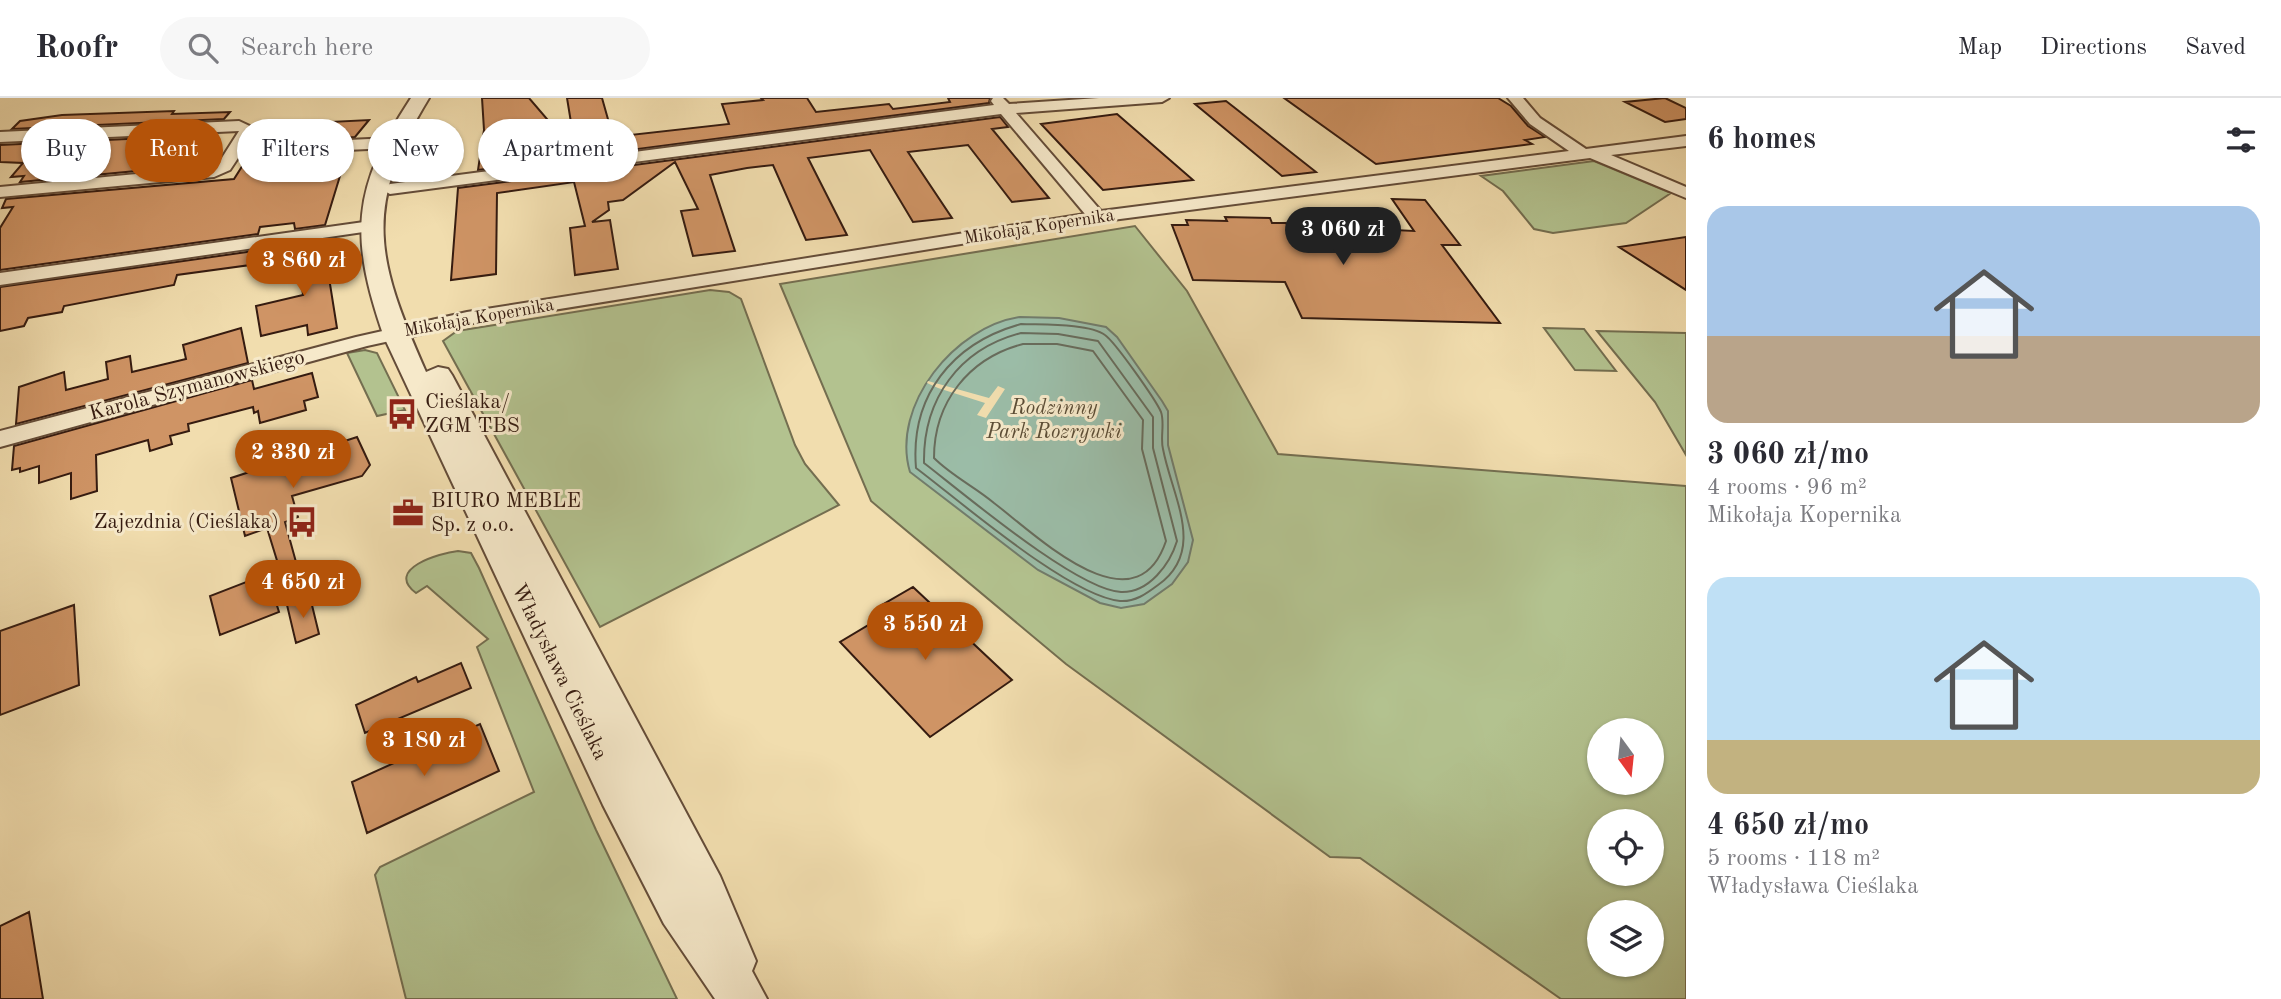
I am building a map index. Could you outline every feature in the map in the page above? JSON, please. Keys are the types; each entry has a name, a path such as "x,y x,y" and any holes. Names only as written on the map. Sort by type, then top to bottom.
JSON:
{"street":[{"path":"406,119 420,98"},
{"path":"405,331 389,225 390,189 402,150 433,98"},
{"path":"390,189 1000,104 1162,98"},
{"path":"1515,98 1535,121 1587,154 1686,193"},
{"path":"1000,104 1097,217"},
{"path":"0,137 245,127 247,132 224,167 206,173 0,192"},
{"name":"Mikołaja Kopernika","path":"405,331 1097,217 1686,141"},
{"path":"235,150 368,144"},
{"path":"376,182 373,192 371,226 376,282 405,331"},
{"path":"0,279 371,226"},
{"name":"Karola Szymanowskiego","path":"0,439 405,331"},
{"name":"Władysława Cieślaka","path":"405,331 618,792 680,908 746,999"}],"green space":[{"path":"1594,161 1671,193 1626,223 1553,233 1534,229 1503,191 1481,176"},
{"name":"Rodzinny Park Rozrywki","path":"1135,226 1187,291 1278,454 1686,486 1686,999 1561,999 1360,858 1330,857 1066,664 871,501 780,284"},
{"path":"710,290 729,292 741,299 795,445 805,464 839,505 600,627 443,341 457,331"},
{"path":"1544,328 1584,329 1616,371 1575,370"},
{"path":"1597,331 1686,333 1686,455 1655,402"},
{"path":"365,350 377,353 405,410 377,416 347,353"},
{"path":"458,551 471,553 479,568 596,830 677,999 406,999 375,875 380,867 534,792 477,647 488,639 427,586 416,593 408,584 410,570 418,564"}],"water":[{"path":"1020,317 1059,318 1106,327 1117,337 1168,411 1168,445 1193,540 1188,562 1172,584 1144,604 1121,608 1100,603 1038,570 910,472 906,446 910,421 919,396 934,373 952,352 973,336 996,323"}],"pier":[{"path":"928,381 989,398 998,386 1005,389 986,418 977,415 985,403 938,388 927,383"}],"building":[{"path":"482,98 529,98 547,119 483,119"},
{"path":"567,98 602,98 608,119 570,119"},
{"path":"761,98 807,98 816,112 889,104 893,109 950,102 948,98 990,98 989,103 638,149 638,134 729,124 722,104 763,100"},
{"path":"1284,98 1498,98 1511,106 1528,126 1545,137 1525,140 1532,144 1376,164"},
{"path":"1665,98 1686,108 1686,119 1665,122 1625,102"},
{"path":"1226,101 1316,172 1282,176 1195,104"},
{"path":"230,112 224,119 125,119 125,124 111,124 111,119 34,119 62,115"},
{"path":"1117,114 1193,180 1103,190 1041,124"},
{"path":"1000,117 1008,127 992,129 1049,198 1012,202 968,145 908,152 952,218 913,222 870,150 808,158 847,235 806,240 773,165 747,168 710,175 735,251 693,256 681,211 698,209 675,162 623,200 608,202 609,210 592,222 610,220 618,269 575,275 570,228 585,226 574,182 638,182 638,164"},
{"path":"368,120 354,137 354,121"},
{"path":"20,121 21,129 12,129"},
{"path":"125,139 125,172 111,173 111,140"},
{"path":"21,144 21,163 0,162 0,145"},
{"path":"21,165 21,176 11,177"},
{"path":"237,174 237,182 338,182 325,225 295,229 294,223 260,227 258,234 0,270 0,228 13,207 2,208 6,199 234,179"},
{"path":"504,182 574,182 497,193 496,274 451,280 458,188"},
{"path":"1392,199 1425,200 1460,245 1442,245 1500,323 1302,318 1285,282 1193,280 1172,225 1188,225 1186,220 1227,221 1225,217 1270,218 1272,223 1286,223 1292,234 1377,236 1373,229 1414,231"},
{"path":"1686,237 1686,290 1619,247"},
{"path":"323,240 337,328 308,335 307,325 261,336 256,306 303,295 297,244"},
{"path":"254,251 250,265 177,275 174,285 64,306 62,312 28,318 24,326 0,331 0,287"},
{"path":"241,328 248,363 16,424 19,387 64,372 66,390 108,379 106,362 130,356 132,372 186,359 183,345"},
{"path":"312,373 318,397 304,401 306,410 260,423 258,411 254,413 253,407 188,424 189,431 170,436 172,444 150,451 148,440 96,455 97,491 71,499 71,473 39,483 39,466 20,472 20,468 12,470 14,446 252,380 254,389"},
{"path":"357,437 370,465 362,476 292,496 298,517 285,522 296,562 279,567 267,528 245,536 231,478"},
{"path":"267,574 279,612 220,635 210,596"},
{"path":"913,587 1012,680 930,737 840,642 890,612 882,605"},
{"path":"310,597 319,634 296,643 287,605"},
{"path":"74,605 79,685 0,715 0,631"},
{"path":"461,663 471,688 365,733 356,705 416,677 418,682"},
{"path":"480,724 499,771 367,833 352,782"},
{"path":"29,912 43,999 0,999 0,926"}],"place":[{"name":"Cieślaka/ ZGM TBS","path":"402,414"},
{"name":"BIURO MEBLE Sp. z o.o.","path":"408,513"},
{"name":"Zajezdnia (Cieślaka)","path":"302,522"}]}
